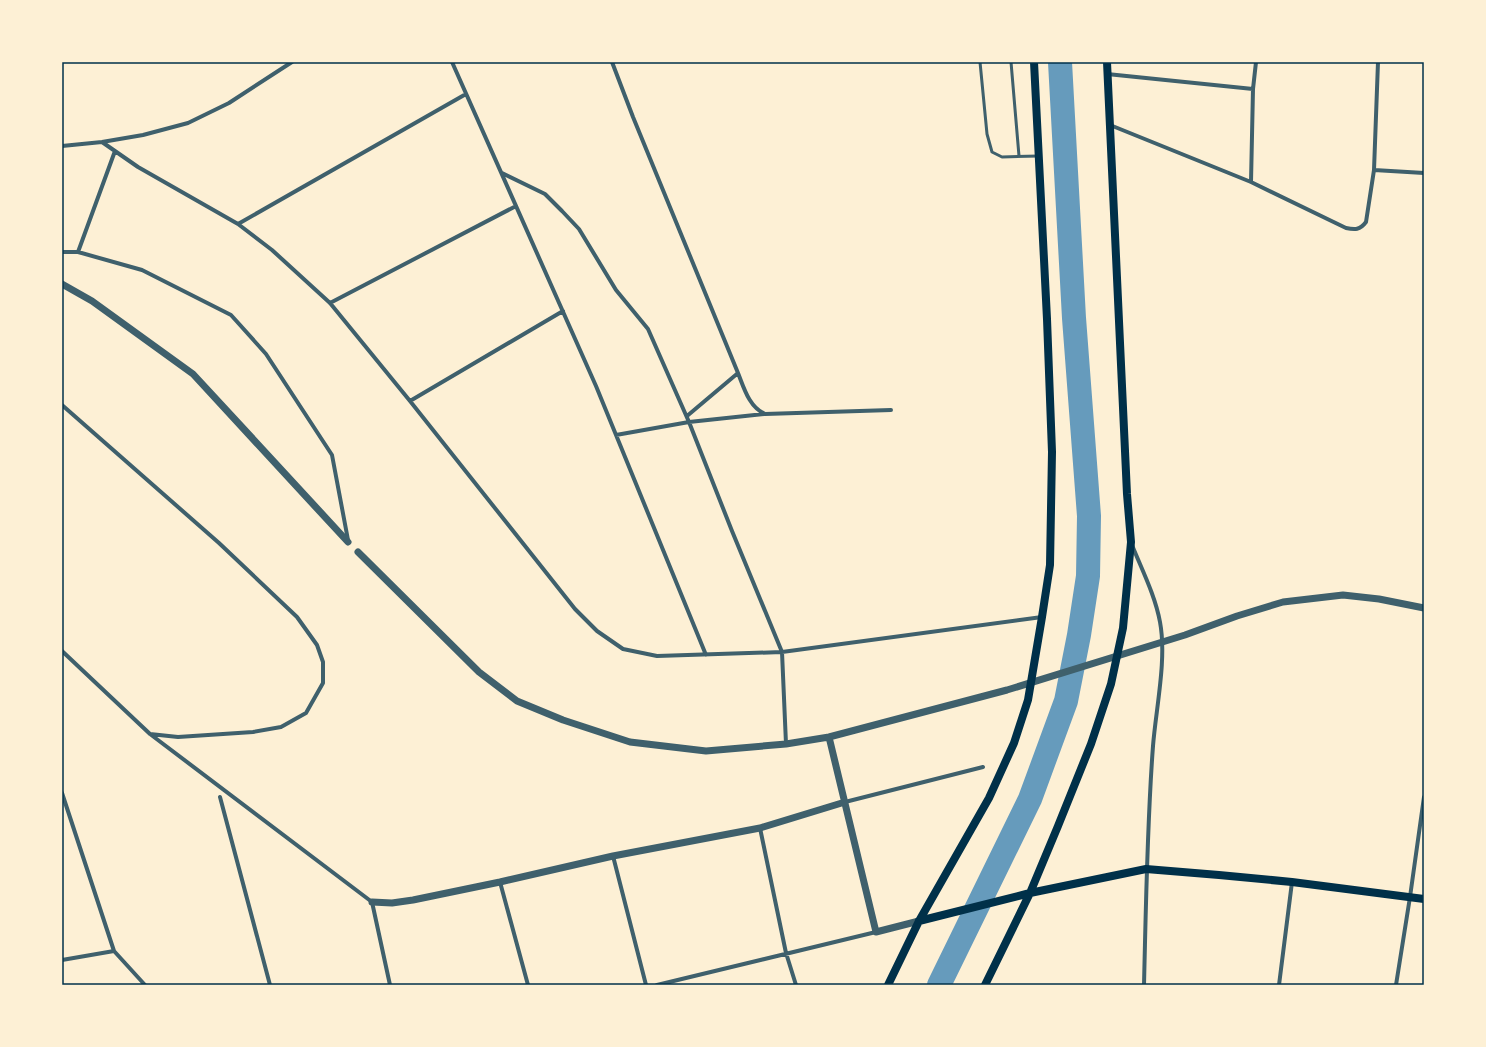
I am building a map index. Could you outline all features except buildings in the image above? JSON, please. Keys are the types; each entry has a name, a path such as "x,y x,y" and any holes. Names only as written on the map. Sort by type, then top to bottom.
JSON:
{"main road":[{"path":"888,985 919,921 989,798 1014,744 1028,700 1042,617 1050,565 1052,452 1034,62"},
{"path":"985,985 1030,893 1091,744 1111,684 1123,628 1131,542 1127,494 1106,62"},
{"path":"919,921 1030,893 1146,869 1292,882 1424,899"}],"street":[{"path":"62,146 102,142 143,135 188,124 229,103 292,62"},
{"path":"452,62 563,311 616,435 706,655"},
{"path":"612,62 738,373 751,402 758,411 765,414"},
{"path":"1251,182 1253,89 1256,62"},
{"path":"1109,124 1251,182 1346,228 1354,230 1361,228 1366,222 1374,170 1378,62"},
{"path":"1107,74 1253,89"},
{"path":"238,224 466,94"},
{"path":"102,142 138,167 238,224 272,250 330,303 410,400 575,609 597,632 623,649 657,656 782,652 1042,617"},
{"path":"78,252 115,151"},
{"path":"1374,170 1424,173"},
{"path":"502,173 545,194 579,229 603,271 616,290 648,329 687,416 732,532 782,652 786,744"},
{"path":"330,303 516,206"},
{"path":"62,252 78,252 142,270 232,315 266,354 332,455 348,542"},
{"path":"62,284 92,301 193,374 348,542"},
{"path":"410,400 563,311"},
{"path":"687,416 738,373"},
{"path":"62,405 219,543 297,617 317,646 324,662 323,683 306,712 281,727 253,732 178,737 150,734"},
{"path":"616,435 689,422 765,414 891,410"},
{"path":"1131,542 1150,590 1160,622 1162,658 1153,747 1146,869 1144,985"},
{"path":"358,552 479,672 517,701 563,720 630,742 706,751 786,744 829,737 1007,690 1185,635 1237,616 1283,602 1343,595 1379,599 1424,608"},
{"path":"62,651 150,734 372,902 392,903 413,900 613,856 760,828 844,802 983,767"},
{"path":"829,737 876,932"},
{"path":"62,793 114,951 145,985"},
{"path":"220,797 270,985"},
{"path":"1396,985 1424,797"},
{"path":"760,828 786,953 796,985"},
{"path":"613,856 646,985"},
{"path":"500,882 528,985"},
{"path":"1278,985 1292,882"},
{"path":"372,902 390,985"},
{"path":"657,985 919,921"},
{"path":"62,960 114,951"}],"lane":[{"path":"980,62 987,134 992,152 1002,157 1038,156"},
{"path":"1011,62 1019,156"}],"waterway":[{"path":"939,985 1030,799 1066,701 1079,635 1088,576 1089,516 1074,318 1060,62"}]}
